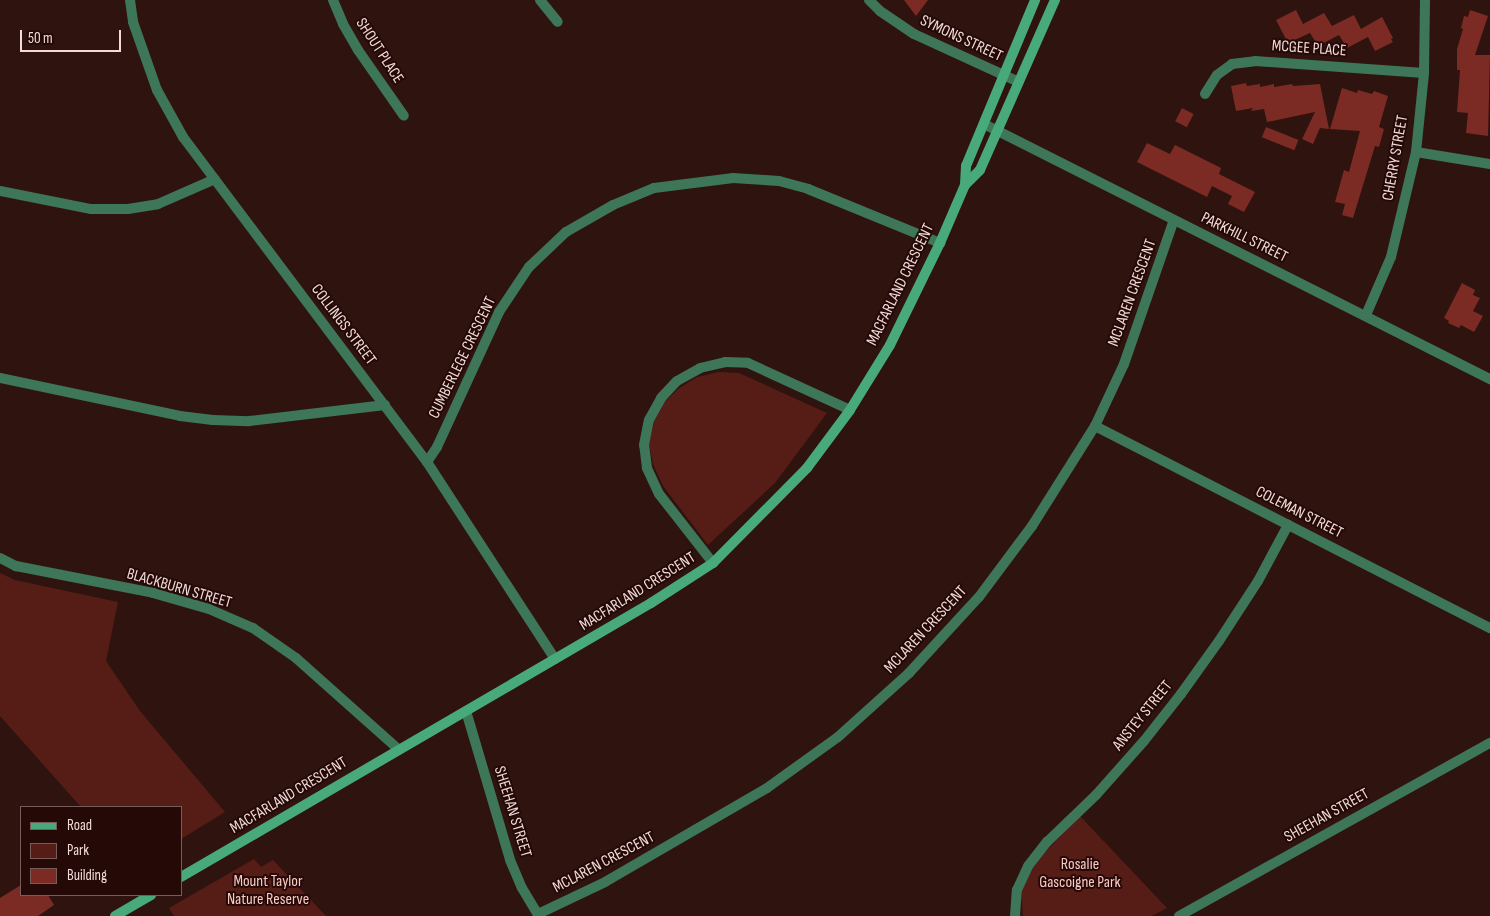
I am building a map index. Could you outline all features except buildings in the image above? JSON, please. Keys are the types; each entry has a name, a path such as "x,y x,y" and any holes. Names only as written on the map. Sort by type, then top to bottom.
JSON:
{"street":[{"name":"COLLINGS STREET","path":"130,0 133,22 157,90 183,137 427,462 555,658"},
{"name":"SHOUT PLACE","path":"333,0 343,24 358,50 404,116"},
{"path":"540,0 558,22"},
{"name":"SYMONS STREET","path":"869,0 880,11 914,34 1019,82"},
{"name":"MACFARLAND CRESCENT","path":"182,876 398,749 652,603 713,563 807,468 850,410 890,345 940,243 965,184 966,166 1035,0"},
{"name":"MACFARLAND CRESCENT","path":"965,184 980,170 1055,0"},
{"name":"CHERRY STREET","path":"1366,315 1391,258 1416,152 1424,73 1425,0"},
{"name":"MCGEE PLACE","path":"1206,94 1217,75 1232,64 1255,61 1424,73"},
{"name":"PARKHILL STREET","path":"984,124 1490,379"},
{"path":"1416,152 1490,164"},
{"name":"CUMBERLEGE CRESCENT","path":"427,462 437,447 499,312 529,267 566,232 629,198 654,188 733,178 779,181 808,189 940,243"},
{"path":"0,191 91,209 128,209 158,204 214,179"},
{"name":"MCLAREN CRESCENT","path":"538,915 605,882 687,836 767,788 838,737 909,673 979,597 1032,526 1095,426 1124,364 1174,220"},
{"path":"713,563 659,494 648,468 644,445 649,420 661,398 677,381 700,368 725,362 748,363 850,410"},
{"path":"0,378 180,416 213,420 249,421 385,405"},
{"name":"COLEMAN STREET","path":"1095,426 1490,628"},
{"name":"ANSTEY STREET","path":"1015,916 1018,890 1028,866 1047,842 1096,795 1144,741 1181,694 1219,642 1258,581 1288,525"},
{"name":"BLACKBURN STREET","path":"0,558 16,566 153,593 209,609 253,628 296,658 398,749"},
{"name":"SHEEHAN STREET","path":"466,711 510,860 522,888 538,915"},
{"name":"SHEEHAN STREET","path":"1179,916 1490,743"},
{"path":"115,916 149,896"}],"green space":[{"path":"719,372 739,373 827,413 775,483 708,545 663,486 653,464 649,443 654,422 664,403 678,389 697,377"},
{"path":"0,573 15,580 118,602 106,661 140,711 225,812 182,838 182,806 80,806 0,716"},
{"name":"Rosalie Gascoigne Park","path":"1080,816 1167,908 1152,916 1023,916 1021,893 1030,868"},
{"name":"Mount Taylor Nature Reserve","path":"254,859 261,867 273,860 326,916 174,916 169,908"}]}
